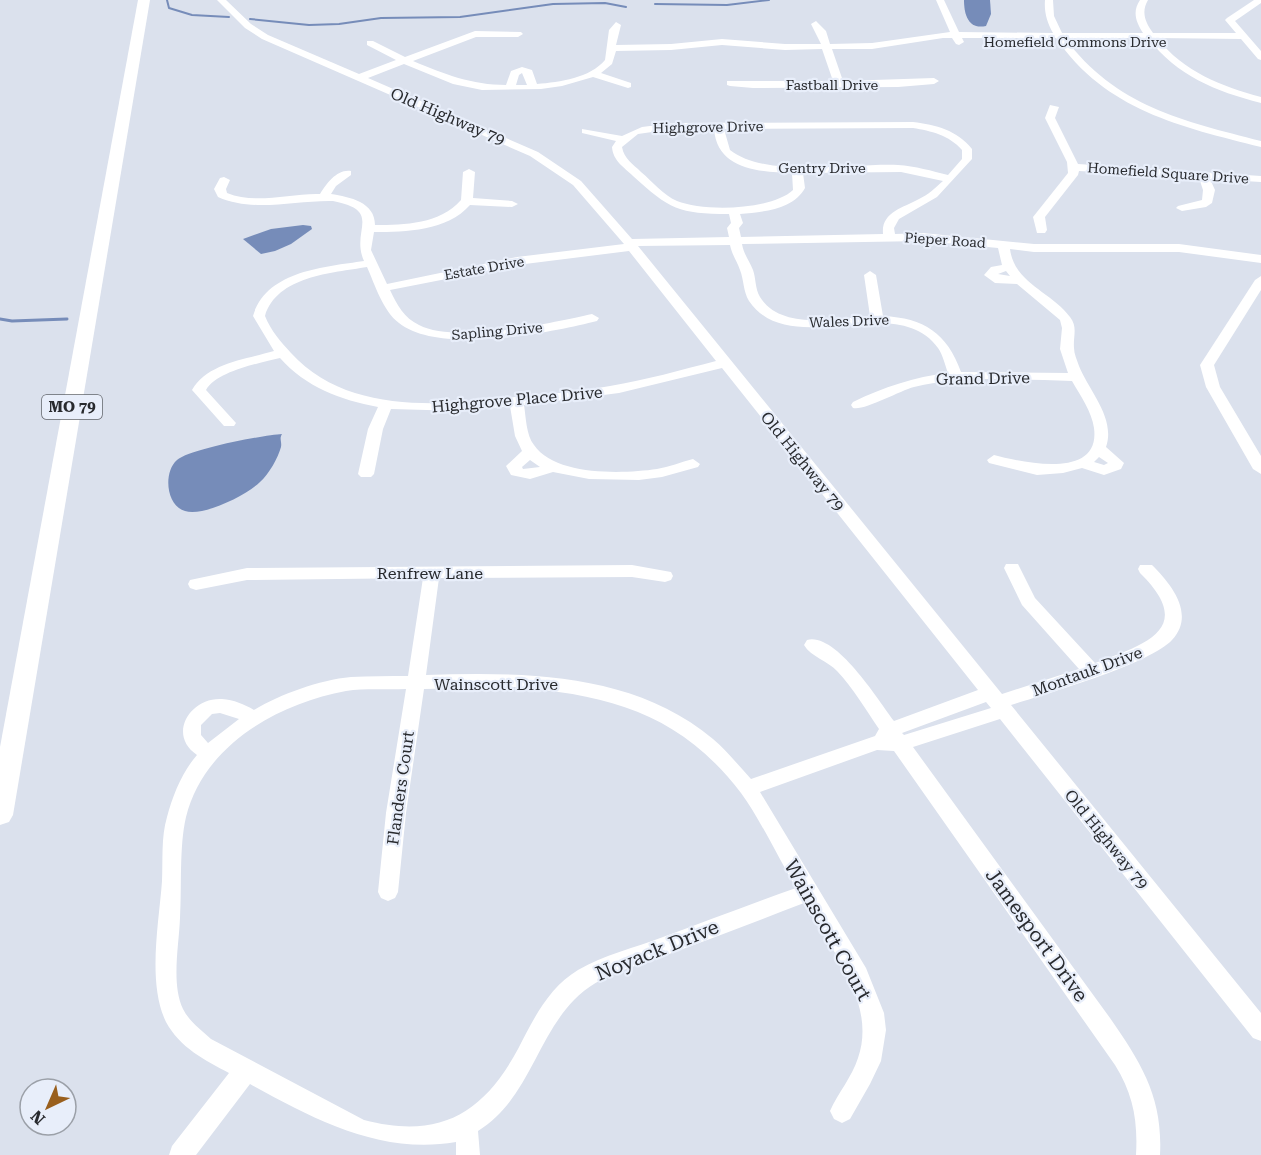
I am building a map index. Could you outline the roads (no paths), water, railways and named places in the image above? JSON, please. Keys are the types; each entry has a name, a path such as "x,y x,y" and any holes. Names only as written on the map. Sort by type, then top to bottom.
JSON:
{"main road":[{"name":"MO 79","path":"0,815 144,0"}],"street":[{"name":"Old Highway 79","path":"221,0 243,21 265,37 499,138 542,159 576,183 628,243 1261,1030"},
{"path":"940,0 957,38"},
{"path":"1049,0 1050,20 1085,70 1128,99 1186,123 1261,144"},
{"path":"1144,0 1138,15 1152,39 1173,63 1195,77 1230,92 1261,100"},
{"path":"1260,0 1230,20 1261,57"},
{"path":"816,24 821,30 839,85"},
{"path":"370,43 378,49 466,84 533,87 566,83 593,74 607,63 611,48 610,34 616,25"},
{"path":"719,31 722,42"},
{"path":"362,80 475,34 518,34"},
{"name":"Homefield Commons Drive","path":"611,48 671,47 722,42 785,47 880,46 903,41 957,38 1244,39"},
{"path":"511,87 514,73 522,70 529,72 533,87"},
{"path":"593,74 628,86"},
{"name":"Fastball Drive","path":"730,83 753,86 934,81"},
{"path":"1041,230 1039,216 1074,173 1074,167 1050,118 1054,107"},
{"name":"Highgrove Drive","path":"623,139 654,127 719,126 903,125 933,129 953,136 963,144 968,155 963,164 929,198 897,213 889,224 889,237"},
{"name":"Gentry Drive","path":"719,126 722,146 733,158 762,168 896,168 917,170 949,179"},
{"path":"586,131 623,139 617,147 621,160 665,200 678,206 698,209 763,208 791,198 800,185 796,169"},
{"name":"Homefield Square Drive","path":"1074,167 1261,179"},
{"path":"369,229 401,228 438,220 458,212 467,201 469,172"},
{"path":"324,197 332,184 346,173"},
{"path":"1182,208 1202,205 1208,201 1209,190 1203,175"},
{"name":"Sapling Drive","path":"224,180 220,189 222,195 238,201 258,202 324,197 350,202 358,207 368,216 369,229 364,245 384,288 400,318 419,330 440,335 469,335 551,326 592,318"},
{"path":"467,201 512,204"},
{"name":"Wales Drive","path":"733,209 737,223 733,228 741,241 740,260 746,266 753,296 757,302 782,317 819,324 877,318 909,323 942,344 956,376"},
{"name":"Pieper Road","path":"628,243 889,237 959,239 1004,245 1073,249 1179,248 1261,259"},
{"name":"Estate Drive","path":"384,288 503,263 585,252 628,243"},
{"path":"994,460 1043,470 1073,466 1091,457 1098,448 1101,428 1067,351 1070,333 1066,320 1008,267 1003,253 1004,245"},
{"name":"Highgrove Place Drive","path":"372,263 294,280 277,288 264,299 259,316 281,353 298,370 322,384 358,398 387,404 451,408 619,388 725,363"},
{"path":"870,275 877,318"},
{"path":"1259,288 1207,365 1213,387 1261,469"},
{"path":"228,423 199,390 200,385 210,375 281,353"},
{"name":"Grand Drive","path":"858,405 877,394 909,383 956,376 1077,377"},
{"path":"516,401 525,443 531,452 552,467 583,474 652,474 693,464"},
{"path":"366,474 374,430 387,404"},
{"path":"1081,463 1104,470 1116,466 1117,463 1112,458 1098,448"},
{"path":"531,452 514,465 516,472 527,475 537,474 552,467"},
{"path":"1012,568 1028,601 1090,670"},
{"name":"Montauk Drive","path":"748,788 1152,647 1167,636 1174,618 1172,597 1146,569"},
{"name":"Renfrew Lane","path":"196,584 247,574 632,571 665,576"},
{"name":"Flanders Court","path":"388,892 390,861 414,684 432,573"},
{"name":"Jamesport Drive","path":"813,645 837,660 846,669 889,739 1102,1026 1138,1080 1147,1105 1150,1138 1148,1155"},
{"name":"Wainscott Drive","path":"246,1069 203,1047 187,1033 171,1012 166,974 176,818 194,775 210,754 231,734 253,718 296,697 324,688 349,684 533,681 594,688 622,696 672,719 704,741 729,764 748,788"},
{"path":"210,754 203,751 196,743 191,732 191,722 199,712 211,706 224,705 245,712 253,718"},
{"name":"Wainscott Court","path":"748,788 868,995 876,1032 866,1073 842,1111"},
{"name":"Noyack Drive","path":"246,1069 360,1131 420,1148 431,1139 465,1126 478,1118 500,1098 562,996 578,983 610,966 809,892"},
{"path":"181,1155 246,1069"},
{"path":"465,1126 468,1155"}],"water":[{"path":"964,0 990,0 991,14 986,26 975,26 968,20"},
{"path":"311,226 312,229 291,244 275,251 261,254 243,239 271,229"},
{"path":"282,434 281,447 273,466 260,482 245,493 224,504 202,511 185,511 174,503 170,496 168,480 177,460 211,447"}],"waterway":[{"path":"167,0 169,8 192,15 229,17"},
{"path":"655,4 727,5 769,0"},
{"path":"250,19 309,25 339,24 381,18 460,17 553,4 605,3 626,7"},
{"path":"0,319 12,321 67,319"}]}
